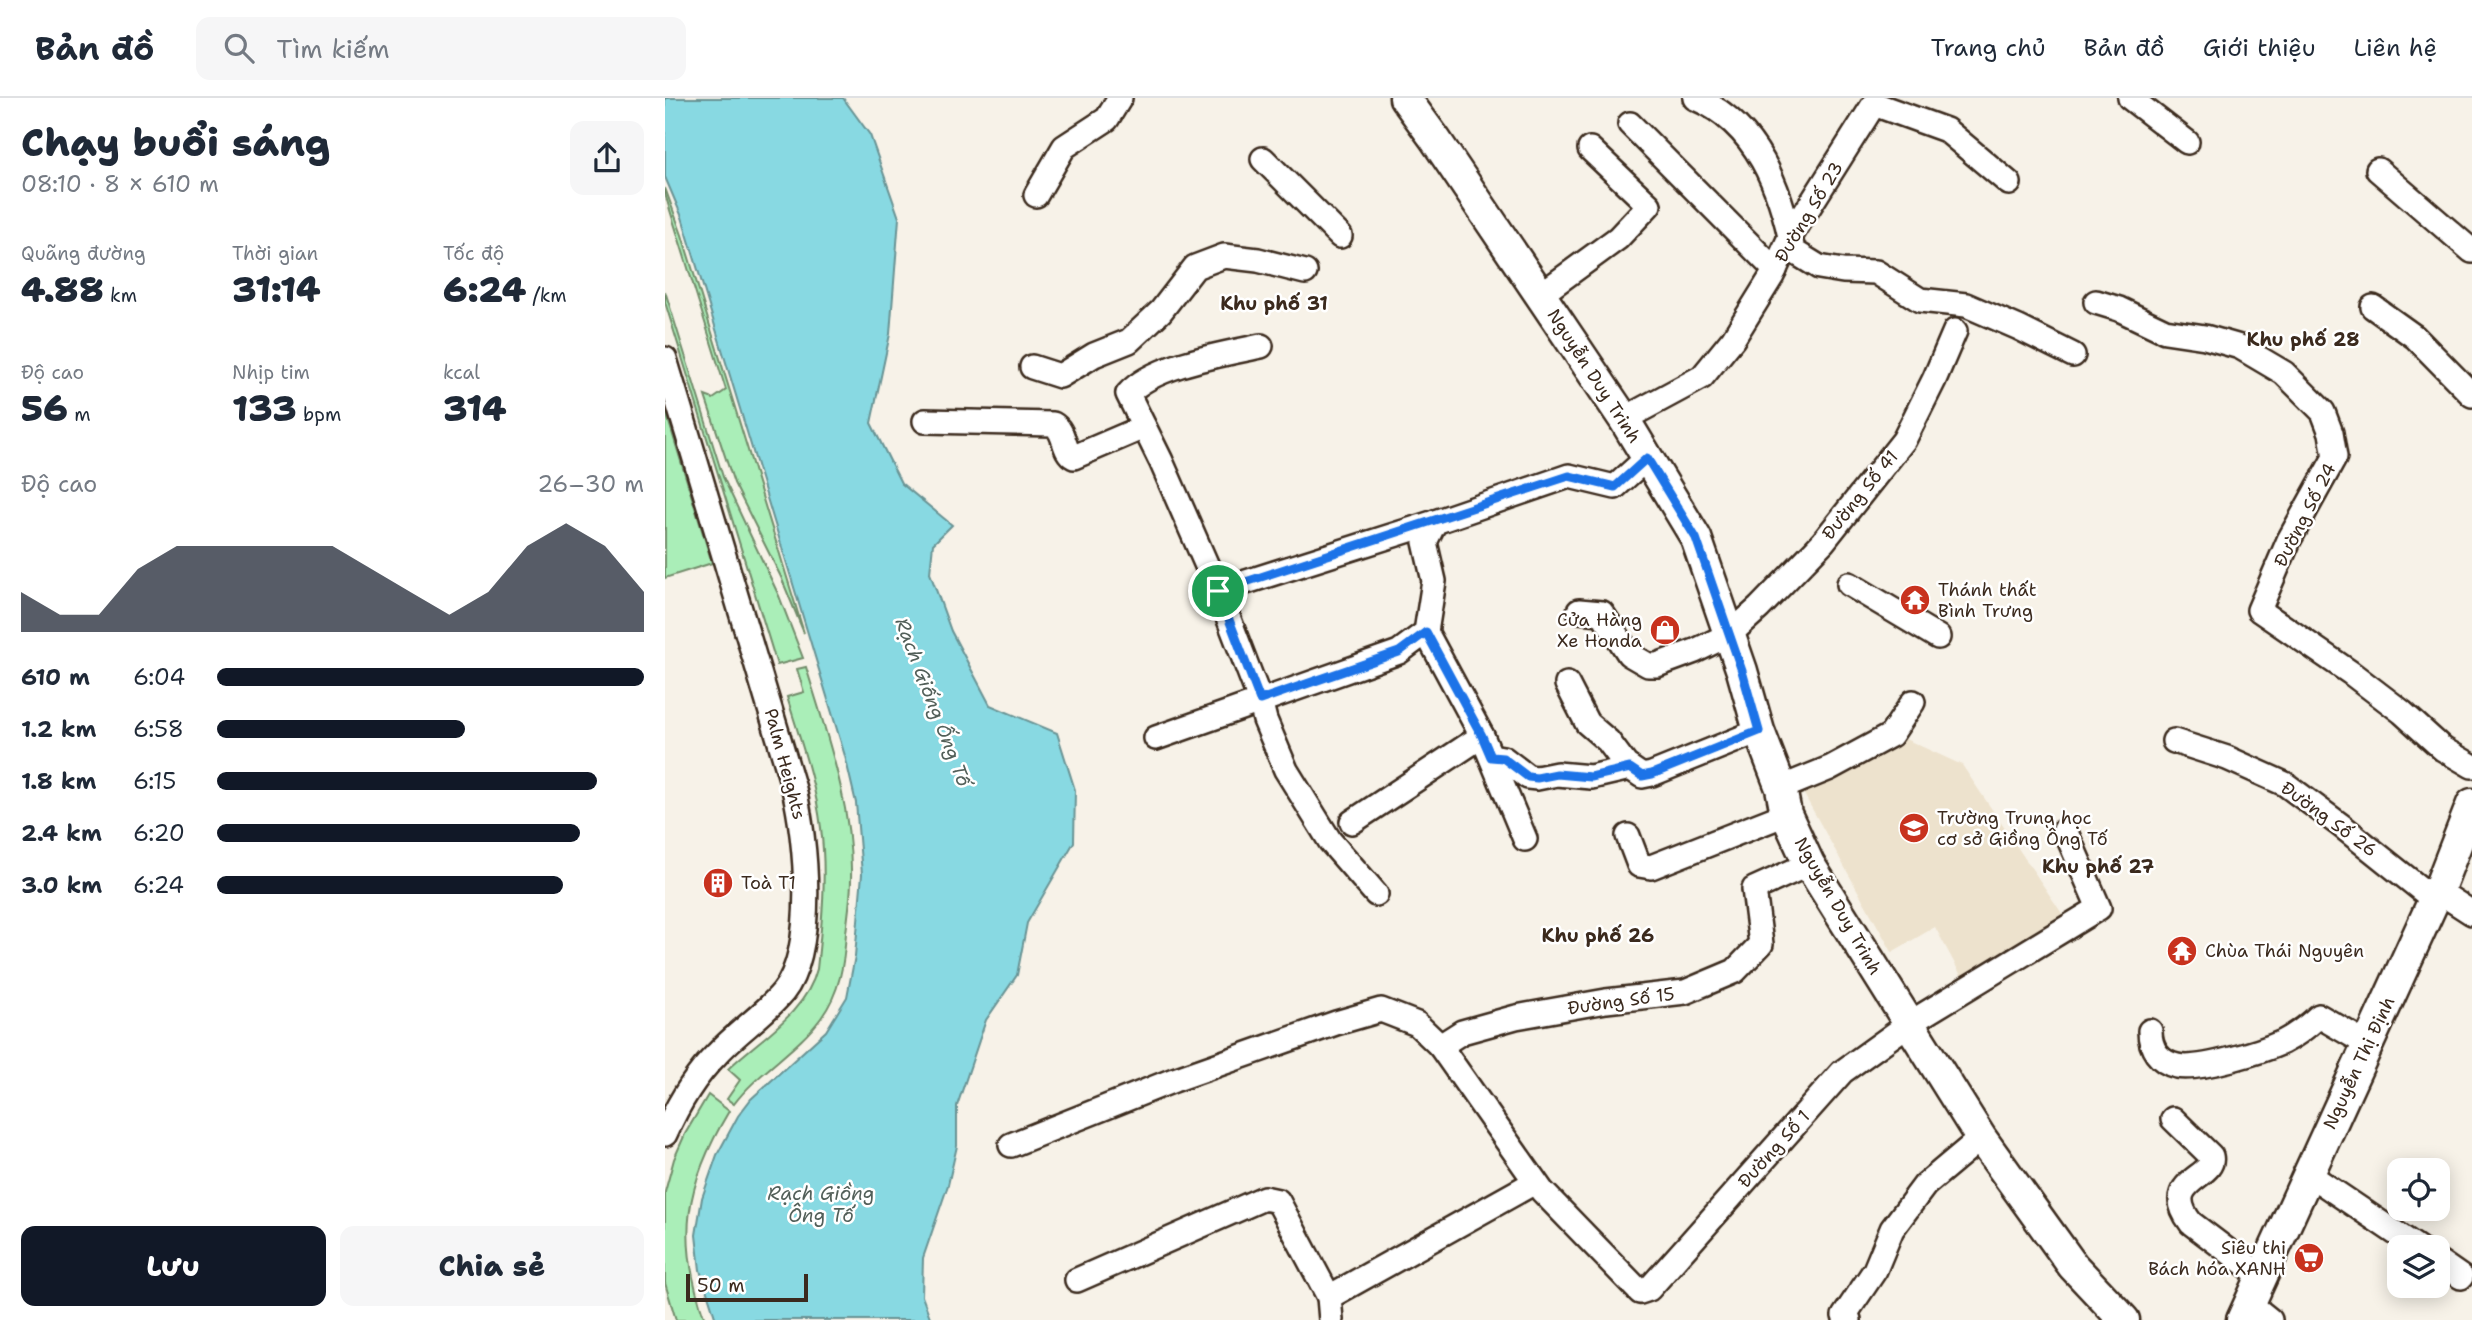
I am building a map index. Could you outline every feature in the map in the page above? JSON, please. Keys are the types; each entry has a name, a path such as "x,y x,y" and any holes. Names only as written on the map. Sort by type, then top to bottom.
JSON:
{"main road":[{"name":"Nguyễn Duy Trinh","path":"1405,98 1624,419 1696,538 1730,634 1759,731 1809,864 1981,1138 2073,1266 2124,1320"},
{"name":"Nguyễn Thị Định","path":"2254,1315 2260,1276 2369,1045 2436,895 2472,804"}],"street":[{"path":"1036,195 1064,147 1107,119 1120,98"},
{"path":"1695,98 1737,124 1760,154 1778,195 1793,251 1819,267 1876,272 1920,300 1966,305 2073,355"},
{"path":"2130,98 2187,142"},
{"name":"Đường Số 23","path":"1624,419 1702,377 1733,339 1775,270 1790,237 1874,104 1946,130 2009,183"},
{"path":"1630,124 1775,270"},
{"path":"1540,295 1618,237 1649,205 1590,149"},
{"path":"1263,159 1340,236"},
{"path":"2378,170 2472,251"},
{"path":"1032,367 1060,376 1094,355 1129,341 1161,311 1195,267 1224,256 1258,260 1305,272"},
{"name":"Đường Số 24","path":"2097,302 2119,309 2165,331 2205,337 2240,347 2284,373 2323,412 2332,433 2335,457 2289,540 2259,610 2351,673 2402,712 2443,749 2472,766"},
{"path":"2373,307 2415,337 2472,395"},
{"name":"Đường Số 41","path":"1579,611 1602,613 1629,654 1648,665 1657,665 1695,651 1730,634 1759,608 1822,542 1904,440 1955,331"},
{"path":"1261,346 1182,363 1133,388 1128,394 1218,591 1286,770 1330,841 1376,894"},
{"name":"Palm Heights","path":"665,359 790,774 802,827 806,862 801,943 790,981 773,1002 717,1053 697,1076 665,1134"},
{"path":"925,421 1053,424 1061,432 1068,453 1075,457 1144,428"},
{"path":"1218,591 1569,476 1615,487 1647,458"},
{"path":"1435,522 1425,542 1434,582 1426,632 1486,746 1525,839"},
{"path":"1849,584 1938,637"},
{"path":"1156,738 1399,652 1426,632"},
{"path":"1567,684 1587,723 1608,741 1630,768 1642,776 1759,731"},
{"path":"1628,836 1639,864 1651,867 1784,801 1830,768 1891,735 1913,702"},
{"name":"Đường Số 26","path":"2174,741 2227,758 2285,784 2436,895 2472,913"},
{"path":"1486,746 1528,777 1557,774 1591,777 1630,768"},
{"path":"1352,822 1486,746"},
{"name":"Đường Số 1","path":"1535,1182 1640,1292 1649,1289 1842,1072 1910,1023 2099,908 2065,830"},
{"name":"Đường Số 15","path":"1440,1046 1462,1032 1516,1017 1606,1001 1685,992 1735,971 1761,944 1754,889 1809,864"},
{"path":"1011,1146 1174,1080 1336,1023 1381,1010 1417,1024 1440,1046 1535,1182 1330,1309 1278,1201 1264,1198 1077,1280"},
{"path":"2150,1031 2150,1042 2155,1053 2177,1066 2222,1060 2266,1049 2304,1030 2319,1016 2369,1045"},
{"path":"2173,1119 2211,1156 2213,1162 2183,1190 2181,1200 2184,1214 2191,1223 2260,1276"},
{"path":"1849,1320 1844,1317 1875,1270 1892,1229 1925,1185 1981,1138"},
{"path":"2307,1174 2398,1235"},
{"path":"2450,1269 2461,1277"}],"shaded area":[{"name":"Trường Trung học cơ sở Giồng Ông Tố","path":"1901,737 1962,765 2067,921 1964,981 1935,927 1892,952 1801,789"}],"green space":[{"path":"665,188 682,235 804,633 781,577 734,483 705,396 713,399 726,390"},
{"path":"665,291 723,477 779,596 803,658 777,665 665,302"},
{"path":"665,409 712,563 665,578"},
{"path":"806,667 830,745 848,826 851,886 842,967 833,998 821,1018 801,1041 755,1081 734,1104 727,1099 740,1080 728,1069 792,1012 803,999 817,969 824,881 823,846 819,811 787,697 804,692 797,669"},
{"path":"708,1095 729,1111 703,1163 694,1188 690,1212 690,1263 705,1320 676,1320 665,1283 665,1192 674,1159 685,1134"}],"water":[{"name":"Rạch Giồng Ông Tố","path":"665,98 843,98 870,135 899,218 890,334 871,423 901,483 952,525 933,544 930,573 951,631 990,705 1057,733 1075,790 1074,842 1027,923 1017,975 986,1020 957,1106 957,1146 948,1185 923,1258 922,1296 931,1320 716,1320 700,1270 696,1235 702,1198 717,1155 738,1116 751,1099 826,1031 847,997 855,956 862,874 856,803 845,756 682,217 665,177"}],"place":[{"name":"Thánh thất Bình Trưng","path":"1915,600"},
{"name":"Cửa Hàng Xe Honda","path":"1665,630"},
{"name":"Trường Trung học cơ sở Giồng Ông Tố","path":"1914,828"},
{"name":"Toà T1","path":"718,883"},
{"name":"Chùa Thái Nguyên","path":"2182,951"},
{"name":"Siêu thị Bách hóa XANH","path":"2309,1258"}],"district":[{"name":"Khu phố 31","path":"1274,303"},
{"name":"Khu phố 28","path":"2303,339"},
{"name":"Khu phố 27","path":"2098,866"},
{"name":"Khu phố 26","path":"1598,935"}],"route":[{"path":"1647,458 1696,538 1742,671 1759,731 1642,776 1630,768 1591,777 1557,774 1528,777 1503,758 1491,757 1426,632 1399,652 1260,700 1218,591 1569,476 1615,487 1647,458"}],"water label":[{"name":"Rạch Giống Ống Tố","path":"933,702"}]}
